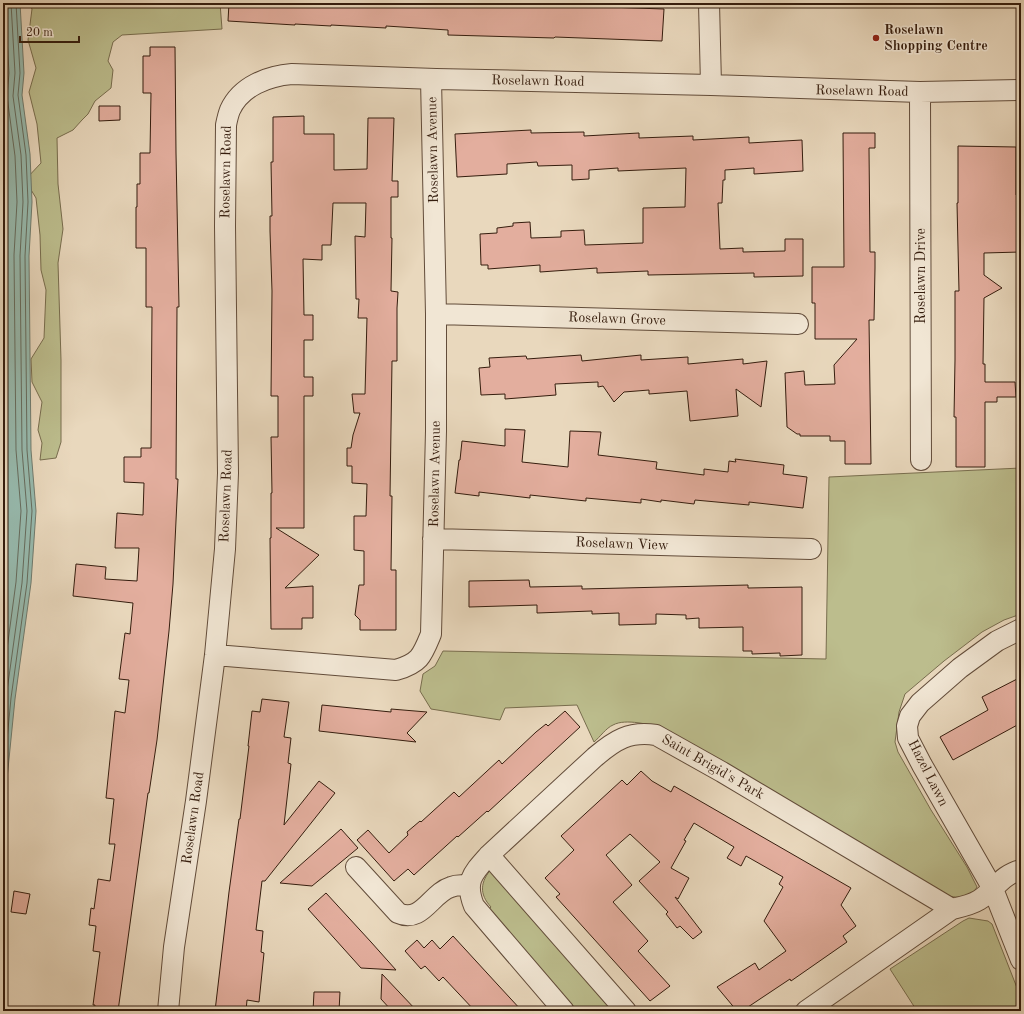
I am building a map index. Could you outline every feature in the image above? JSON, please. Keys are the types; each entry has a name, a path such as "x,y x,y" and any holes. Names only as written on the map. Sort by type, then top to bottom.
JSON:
{"street":[{"path":"709,3 711,85"},
{"name":"Roselawn Road","path":"168,1011 174,945 196,801 215,655 225,549 228,473 225,226 226,125 230,109 241,95 258,82 280,75 292,74 920,92 1021,90"},
{"name":"Roselawn Avenue","path":"215,655 396,670 415,663 421,656 431,634 436,431 436,314 431,79"},
{"name":"Roselawn Drive","path":"920,92 921,460"},
{"name":"Roselawn Grove","path":"436,314 798,324"},
{"name":"Roselawn View","path":"433,539 811,550"},
{"name":"Hazel Lawn","path":"1021,629 997,641 960,668 920,702 910,716 907,726 908,738 922,765 993,889 1021,960"},
{"name":"Saint Brigid's Park","path":"469,886 473,872 489,855 604,749 625,737 646,733 656,735 710,764 952,909"},
{"path":"489,855 626,1011"},
{"path":"356,867 398,913 405,916 411,916 421,910 449,887 469,886 474,906 564,1011"},
{"path":"806,1011 952,909 978,901 1007,875 1021,870"}],"green space":[{"path":"29,3 220,3 222,29 122,35 113,42 108,61 113,70 111,88 95,101 88,114 73,130 57,138 58,184 63,229 58,263 61,360 61,442 56,458 40,460 42,443 38,430 42,402 32,382 31,359 44,338 46,290 41,270 40,235 36,198 25,180 41,163 37,124 29,92 36,68 28,40 32,9"},
{"path":"1021,468 1021,614 1004,620 982,632 944,661 905,694 899,712 895,742 898,752 931,810 967,867 977,887 968,895 960,897 947,896 663,728 631,722 618,723 608,728 594,742 577,705 505,708 500,720 431,709 420,691 423,674 435,666 443,651 826,659 829,477"},
{"path":"492,868 619,1011 577,1011 487,911 491,907 484,897 482,888 485,878"},
{"path":"969,918 988,921 992,924 1021,998 1021,1011 917,1011 890,969"}],"water":[{"path":"3,3 20,3 24,73 22,95 30,154 32,202 29,256 31,450 36,511 31,583 15,699 3,819"}],"building":[{"path":"229,3 493,3 664,9 662,41 448,35 448,30 386,26 386,28 228,21"},
{"path":"150,47 175,47 179,307 177,307 176,479 178,479 173,584 157,740 148,793 118,1011 94,1011 95,1005 93,1005 100,952 93,951 96,926 89,925 91,908 94,909 98,879 110,881 115,844 109,844 114,799 106,798 115,711 125,713 129,680 119,679 125,633 130,634 133,603 73,596 76,564 106,567 105,579 137,581 139,548 115,548 117,513 143,515 144,483 124,482 124,457 141,457 141,448 151,448 152,307 146,307 146,248 136,248 136,207 137,184 140,184 140,153 150,153 151,93 143,93 143,56 150,56"},
{"path":"99,106 120,106 120,120 99,121"},
{"path":"304,116 304,134 334,134 334,170 367,169 368,118 394,118 392,181 398,181 398,197 391,197 391,291 398,292 397,361 392,361 390,496 392,496 391,570 396,570 396,630 360,630 360,620 355,615 359,585 364,585 364,551 354,550 354,516 366,516 367,484 352,483 352,466 347,466 347,448 351,448 353,435 360,413 354,413 352,394 365,394 367,318 358,318 359,299 356,299 355,236 365,237 366,203 333,203 331,245 322,245 322,260 303,259 304,315 313,315 313,340 304,340 304,377 313,377 313,396 304,396 304,528 276,528 319,555 285,588 313,586 313,618 302,618 302,629 271,629 271,437 278,437 278,396 271,396 272,291 270,216 272,216 271,162 273,162 273,117"},
{"path":"531,130 531,133 584,132 584,136 639,133 639,138 693,136 693,140 749,137 749,143 802,140 803,171 754,174 754,168 725,170 722,203 718,203 720,249 743,248 743,252 785,251 785,239 803,239 803,276 754,277 754,273 648,275 648,271 597,273 597,268 540,272 540,265 488,269 488,265 481,265 480,234 497,233 497,228 513,226 513,223 530,222 531,238 561,237 561,231 584,230 585,245 643,243 643,208 685,207 686,168 618,171 618,168 589,170 589,179 572,180 572,165 538,166 537,162 507,164 507,174 457,177 455,134"},
{"path":"843,133 875,133 875,148 869,148 870,252 875,252 874,320 869,320 871,464 845,464 845,441 830,441 830,436 800,436 800,434 797,434 787,427 785,373 804,371 805,385 835,384 834,365 857,339 815,339 815,303 812,303 812,267 844,267"},
{"path":"958,146 1016,147 1016,195 1021,195 1021,252 984,253 984,275 1002,288 984,298 983,364 985,364 985,382 1015,382 1016,397 997,397 997,402 985,402 985,467 956,467 956,417 954,417 955,291 959,291 957,203"},
{"path":"581,355 582,361 641,355 641,360 688,357 688,364 743,359 743,364 767,361 761,407 736,389 738,416 690,421 687,391 649,394 649,390 624,392 614,402 603,386 598,387 598,382 555,384 556,395 505,399 505,394 481,395 479,368 490,367 489,358 526,356 527,359"},
{"path":"505,429 525,430 522,462 568,467 570,431 601,432 598,455 657,462 656,469 704,475 704,469 728,472 729,461 736,462 735,459 784,465 783,474 807,477 803,508 749,502 749,505 695,500 694,504 641,499 641,503 586,498 586,501 530,495 530,498 479,492 479,496 455,493 462,441 505,446"},
{"path":"529,580 530,587 582,586 582,589 748,585 748,588 802,587 802,655 780,656 780,653 752,654 752,651 743,651 743,627 699,628 699,618 686,619 686,615 656,614 656,624 619,625 619,613 592,614 592,611 537,613 537,605 469,607 469,581"},
{"path":"1021,677 1021,723 953,760 940,737 988,710 982,697"},
{"path":"262,699 289,702 284,737 291,738 288,763 291,764 284,825 319,781 335,793 265,881 262,881 256,930 263,931 261,952 264,953 259,1002 247,1000 246,1011 215,1011 229,892 240,819 252,711 260,712"},
{"path":"322,705 391,712 391,709 427,712 407,733 416,742 319,731"},
{"path":"565,711 580,727 488,812 487,811 458,837 457,836 414,875 408,869 394,881 357,840 368,830 389,853 408,835 407,832 420,821 421,822 454,792 459,797 499,760 502,764 536,732 546,724 548,726"},
{"path":"641,771 652,781 671,792 674,786 851,888 841,905 856,926 843,936 847,942 791,981 790,979 742,1011 737,1011 717,987 755,963 759,970 786,951 764,921 783,887 779,884 783,877 746,856 741,866 727,858 734,847 694,823 671,868 689,878 678,899 675,897 702,932 693,939 680,926 677,928 666,914 668,912 639,881 660,862 630,834 606,855 632,885 613,902 648,941 638,951 670,986 650,1001 556,897 560,894 545,878 574,850 561,836 622,780 627,785"},
{"path":"341,829 358,848 312,886 280,883"},
{"path":"14,891 30,894 26,914 11,912"},
{"path":"326,893 396,970 361,968 308,909"},
{"path":"453,936 522,1011 475,1011 443,977 439,981 425,966 421,969 405,951 417,940 424,948 432,940 440,949"},
{"path":"382,974 417,1011 392,1011 381,999"},
{"path":"314,992 340,992 339,1011 313,1011"}],"place":[{"name":"Roselawn Shopping Centre","path":"876,38"}]}
